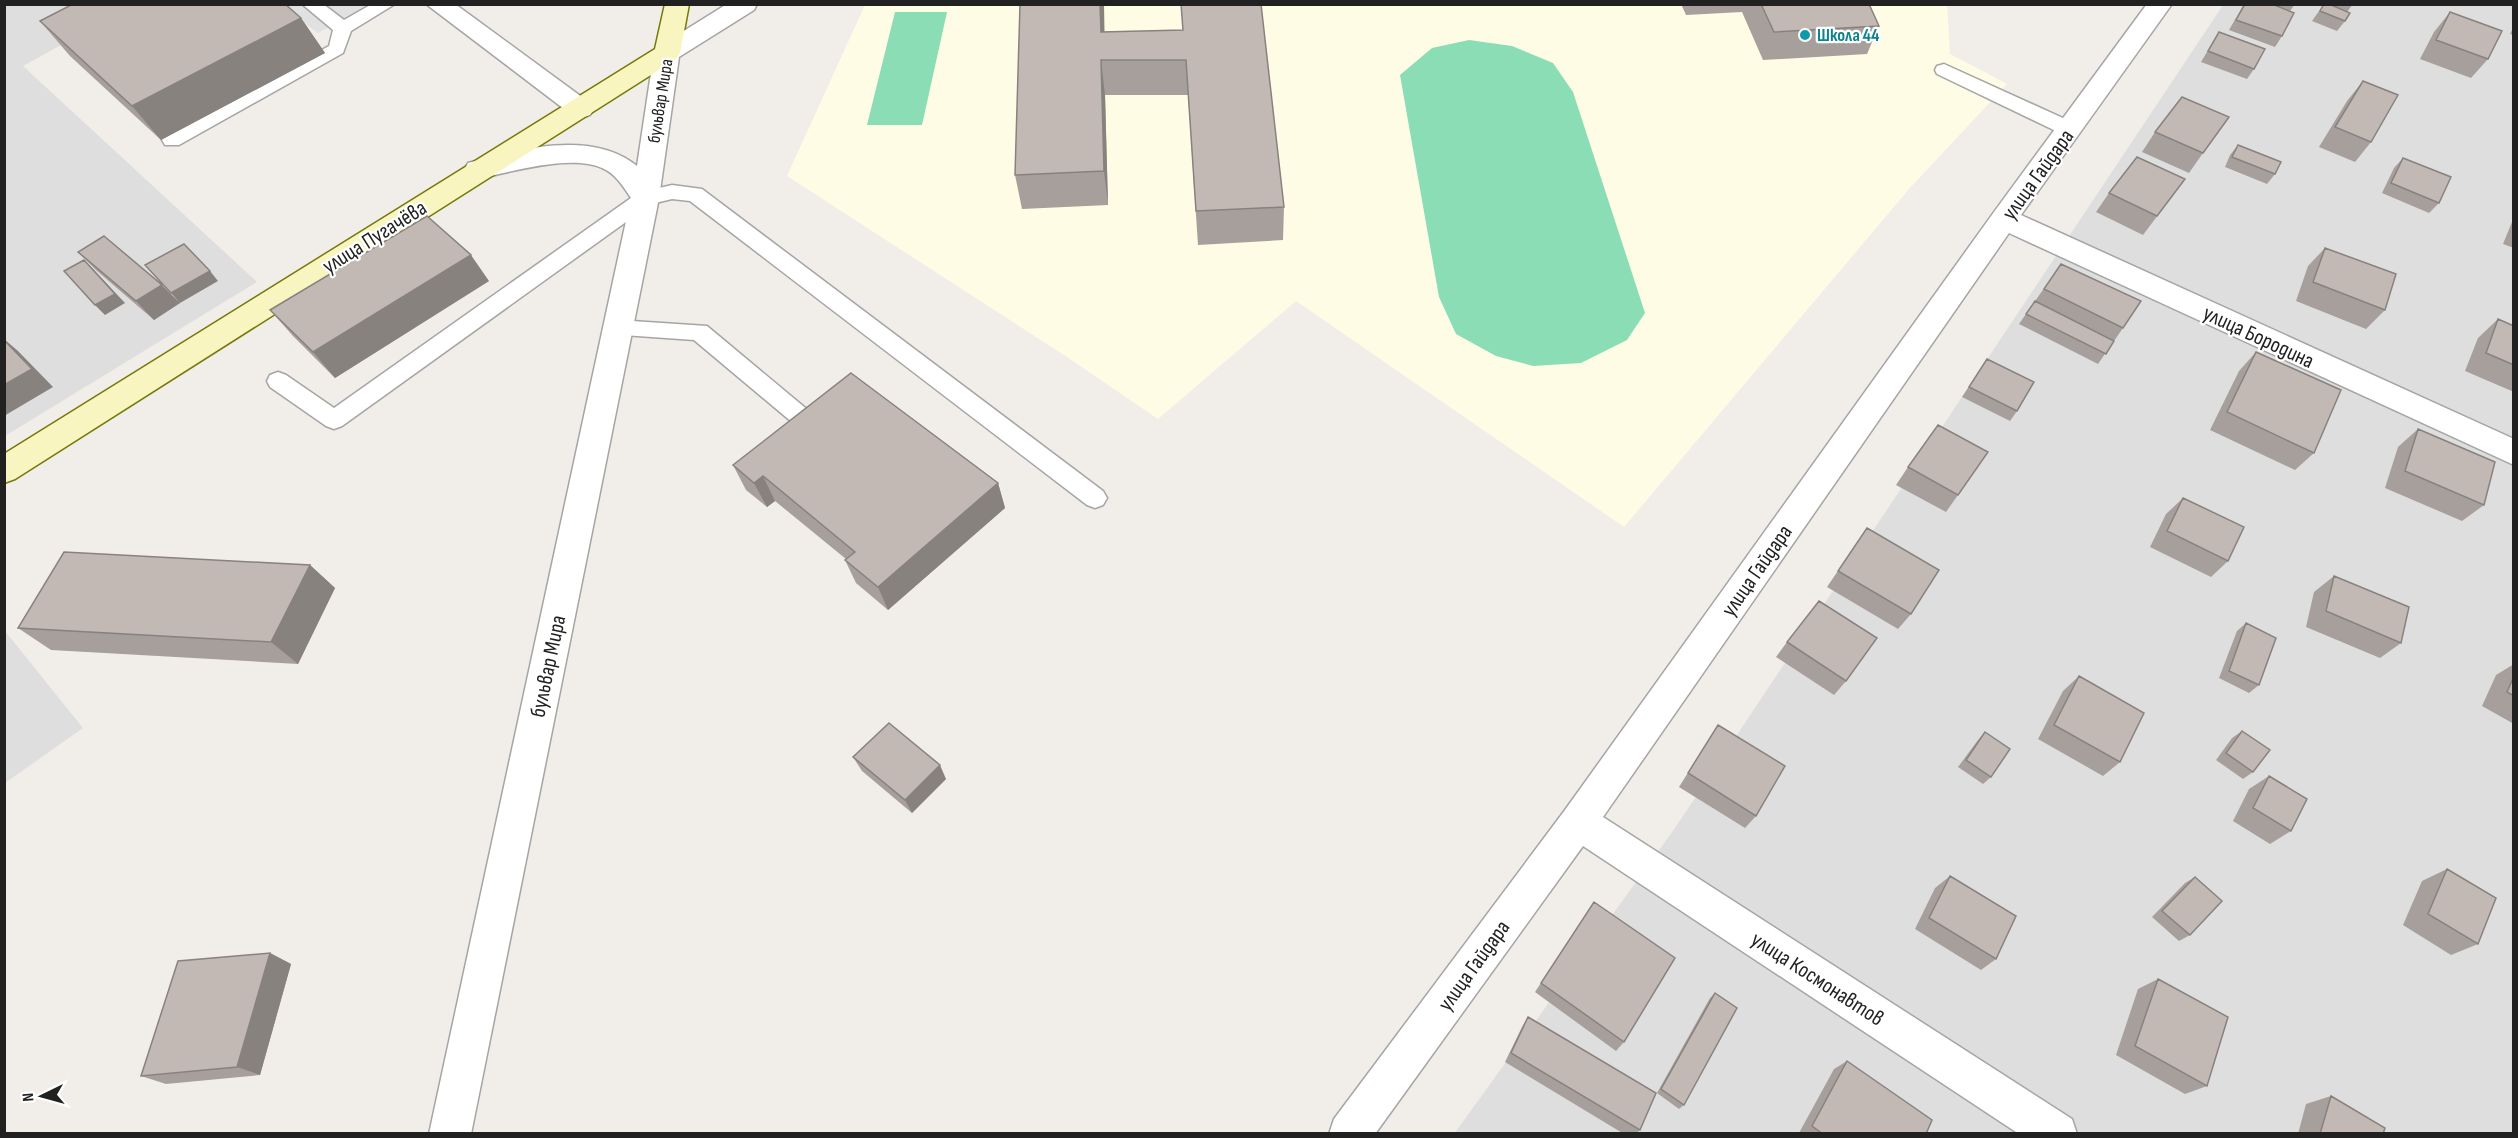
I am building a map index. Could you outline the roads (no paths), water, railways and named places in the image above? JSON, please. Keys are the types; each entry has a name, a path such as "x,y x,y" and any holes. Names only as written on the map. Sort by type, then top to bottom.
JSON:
{"main road":[{"name":"бульвар Мира","path":"667,52 677,4"},
{"name":"улица Пугачёва","path":"4,470 478,170 581,109 667,52"}],"street":[{"path":"438,4 581,109"},
{"name":"улица Пугачёва","path":"667,52 745,4"},
{"name":"улица Гайдара","path":"1349,1134 1578,822 2004,219 2160,4"},
{"name":"бульвар Мира","path":"450,1134 645,198 667,52"},
{"name":"бульвар Мира","path":"478,170 556,155 589,155 610,160 626,170 645,198"},
{"name":"улица Бородина","path":"2004,219 2514,453"},
{"name":"улица Космонавтов","path":"1578,822 2057,1134"}],"lane":[{"path":"311,4 343,28"},
{"path":"172,140 337,49 343,28 386,4"},
{"path":"1944,70 2069,129"},
{"path":"278,381 334,420 645,198 672,192 695,194 1095,498"},
{"path":"617,328 699,332 801,417"}],"place":[{"name":"Школа 44","path":"1805,35"}]}
